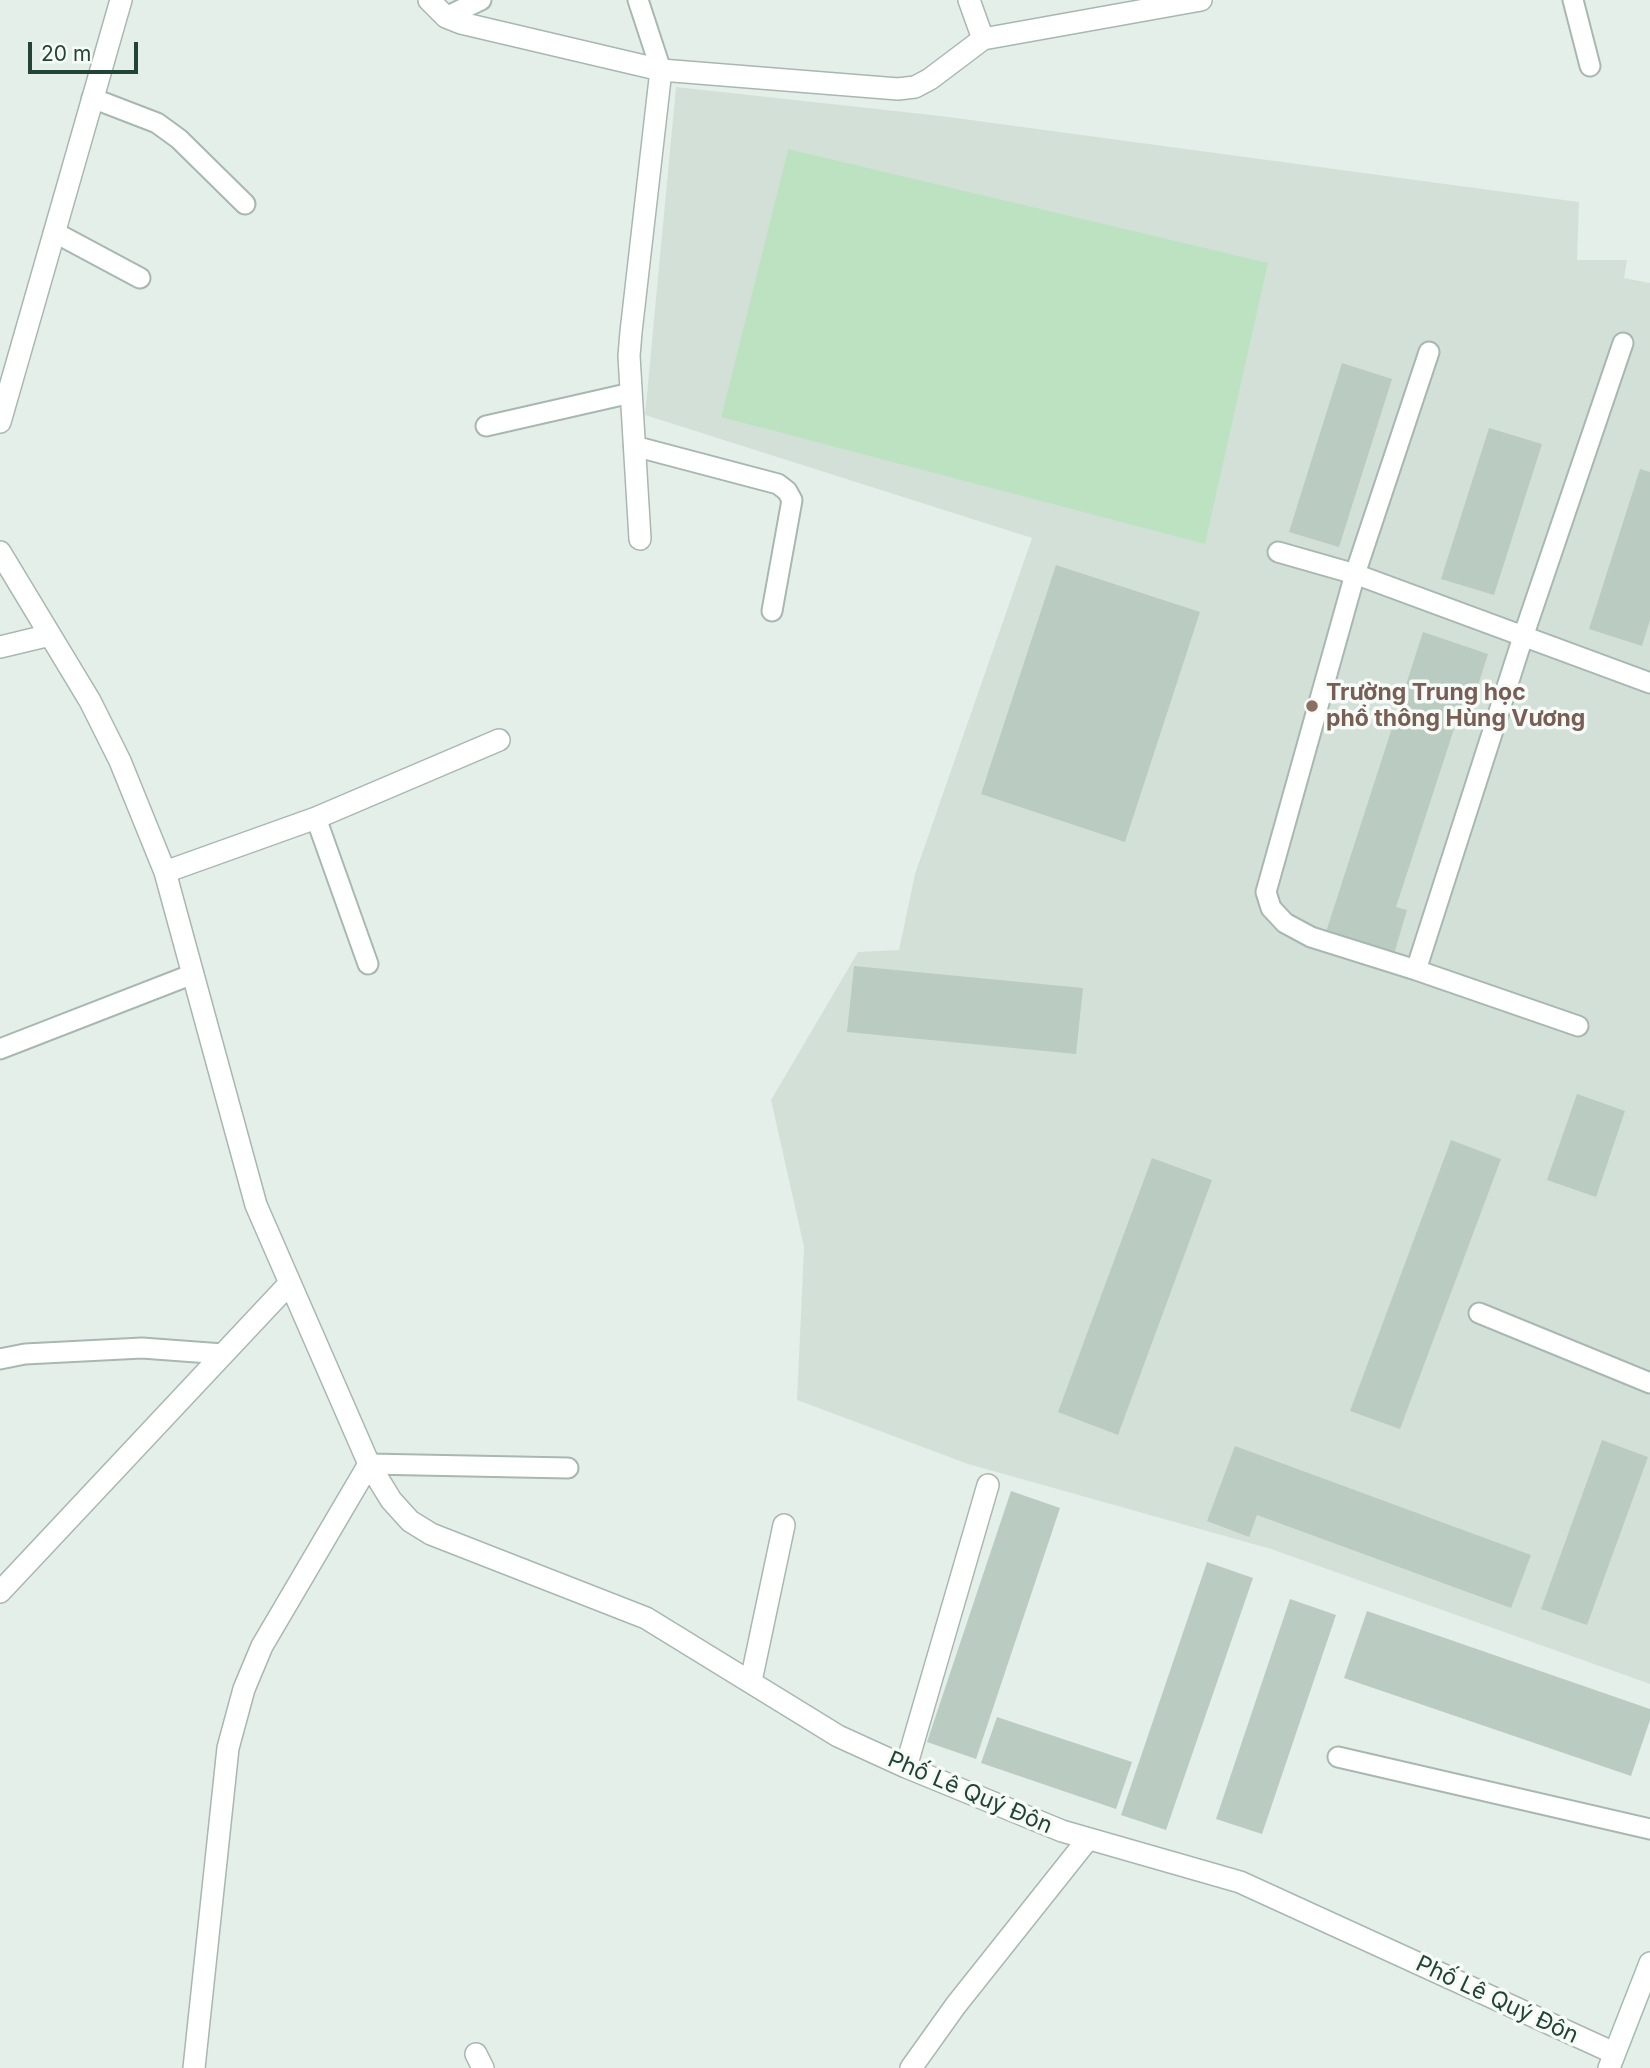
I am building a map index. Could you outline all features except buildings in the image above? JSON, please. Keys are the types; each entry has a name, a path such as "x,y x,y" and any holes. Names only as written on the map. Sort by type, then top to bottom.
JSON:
{"street":[{"path":"0,422 121,0"},
{"path":"429,0 446,17 461,23 661,70 898,89 915,86 930,79 983,40 1201,0"},
{"path":"969,0 983,40"},
{"path":"640,539 631,393 631,332 661,70"},
{"name":"Phố Lê Quý Đôn","path":"0,552 90,701 120,761 165,872 250,1187 369,1464 391,1500 410,1521 431,1534 646,1618 838,1736 906,1767 1044,1825 1240,1882 1612,2061"},
{"path":"0,648 50,635"},
{"path":"165,872 316,818 499,740"},
{"path":"0,1592 290,1283"},
{"path":"194,2068 228,1748 244,1689 262,1646 369,1464"},
{"path":"906,1767 988,1485"},
{"path":"751,1681 784,1525"},
{"path":"911,2068 956,2005 1088,1839"},
{"path":"1612,2061 1650,1963"}],"lane":[{"path":"446,17 481,0"},
{"path":"638,0 661,70"},
{"path":"1573,0 1590,66"},
{"path":"92,98 157,123 179,139 245,204"},
{"path":"54,232 140,278"},
{"path":"1416,970 1523,637 1623,343"},
{"path":"1429,352 1355,574 1266,892 1271,908 1285,923 1311,937 1578,1026"},
{"path":"486,426 631,393"},
{"path":"634,446 778,484 787,491 792,500 772,611"},
{"path":"1278,552 1355,574 1650,683"},
{"path":"316,818 368,964"},
{"path":"0,1049 192,974"},
{"path":"1479,1313 1650,1383"},
{"path":"0,1359 25,1354 142,1348 223,1354"},
{"path":"369,1464 568,1468"},
{"path":"1338,1757 1650,1829"}],"shaded area":[{"path":"676,87 941,116 1579,202 1577,260 1627,260 1624,278 1650,283 1650,1684 1271,1549 968,1464 797,1400 804,1247 771,1100 858,952 899,950 915,874 1032,538 645,415"}],"green space":[{"path":"788,149 1268,263 1205,544 721,417"}],"place":[{"name":"Trường Trung học phổ thông Hùng Vương","path":"1312,706"}]}
